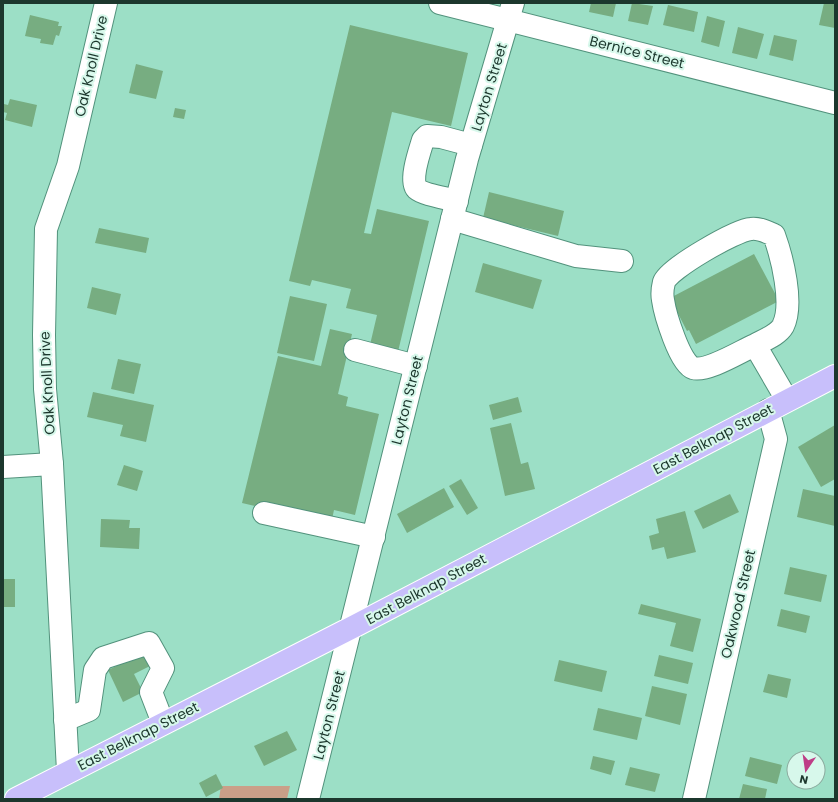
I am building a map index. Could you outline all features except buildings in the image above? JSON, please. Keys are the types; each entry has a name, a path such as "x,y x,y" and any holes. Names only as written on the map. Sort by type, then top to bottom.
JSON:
{"main road":[{"name":"East Belknap Street","path":"16,799 68,771 351,628 835,376"}],"street":[{"name":"Oak Knoll Drive","path":"68,771 52,464 45,389 44,335 46,229 68,166 106,3"},
{"name":"Bernice Street","path":"440,3 511,11 835,102"},
{"name":"Layton Street","path":"308,799 454,210 471,145 511,11"},
{"path":"471,145 434,136 427,136 422,140 413,178 418,189 454,210 576,256 622,261"},
{"path":"751,228 763,230 774,235 781,256 787,298 786,315 782,327 775,334 755,345 708,367 693,368 686,363 679,353 662,299 664,282 669,273 717,243 751,228"},
{"name":"Oakwood Street","path":"694,799 776,439 777,405 755,345"},
{"path":"355,350 416,366"},
{"path":"3,467 52,464"},
{"path":"264,513 374,537"},
{"path":"65,720 89,710 95,670 103,658 149,643 163,668 151,692 163,723"}],"shaded area":[{"path":"221,786 290,786 287,799 219,799"}]}
